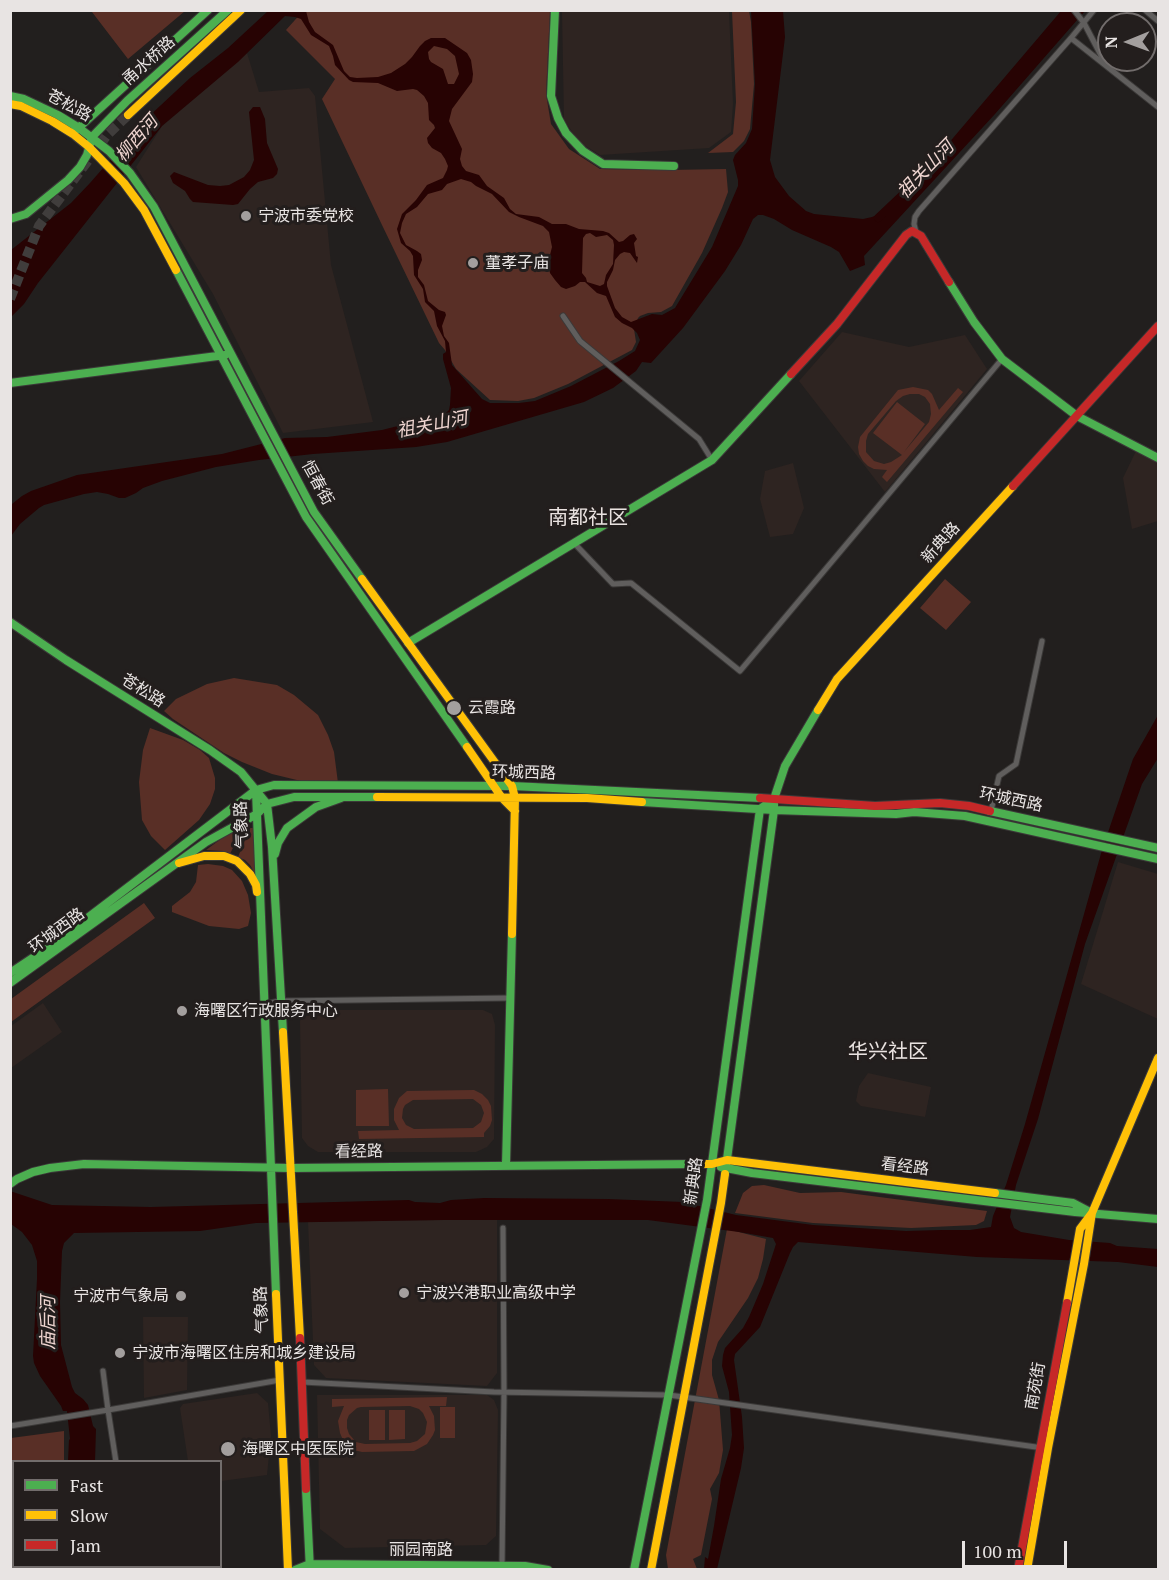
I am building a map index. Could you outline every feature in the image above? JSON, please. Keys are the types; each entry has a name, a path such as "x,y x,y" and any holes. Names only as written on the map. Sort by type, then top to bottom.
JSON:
{"main road":[{"name":"甬水桥路","path":"76,131 208,10"},
{"name":"甬水桥路","path":"92,137 127,100 228,10"},
{"path":"128,115 241,10"},
{"path":"555,10 551,96 566,133 583,151 603,164 674,166"},
{"name":"苍松路","path":"10,96 24,99 51,112 76,131 124,183"},
{"name":"苍松路","path":"10,104 21,106 92,137 130,173"},
{"path":"10,219 26,213 68,180 87,155 92,137"},
{"name":"恒春街","path":"130,173 154,207 314,512 512,786"},
{"name":"恒春街","path":"124,183 144,210 306,517 502,798 515,811"},
{"path":"408,643 712,460 837,324 909,232 916,232 921,236 974,322 1002,359 1077,416 1158,458"},
{"name":"新典路","path":"651,1569 722,1203 774,799 785,766 837,678 1158,326"},
{"path":"10,383 231,355"},
{"name":"苍松路","path":"10,622 66,660 210,750 241,772 256,790"},
{"name":"环城西路","path":"10,973 52,945 256,790 274,785 512,786 875,806 940,803 969,806 1095,833 1123,845"},
{"path":"506,1165 515,811 512,786"},
{"name":"气象路","path":"256,790 267,804 273,860 295,1237 310,1567"},
{"name":"气象路","path":"256,790 288,1569"},
{"name":"环城西路","path":"10,983 206,842 257,814 267,804 294,797 587,798 774,810 938,813 965,816 1094,844 1123,845"},
{"path":"273,860 278,843 287,828 316,807 344,797"},
{"path":"760,809 774,799"},
{"name":"新典路","path":"634,1569 707,1200 760,809"},
{"path":"1123,845 1158,848"},
{"path":"1123,845 1158,859"},
{"path":"173,866 193,858 214,855 237,861 250,874 256,885 261,909"},
{"name":"南苑街","path":"1027,1569 1079,1232 1092,1212 1158,1058"},
{"name":"看经路","path":"10,1184 33,1172 84,1164 291,1168 712,1164 1012,1200 1075,1212 1158,1219"},
{"name":"南苑街","path":"1018,1569 1084,1264 1092,1212"},
{"name":"丽园南路","path":"295,1569 502,1565 548,1569"}],"street":[{"path":"1074,10 1097,48"},
{"path":"916,232 915,217 919,211 1071,38 1082,21 1094,10"},
{"path":"1145,10 1158,21"},
{"path":"1071,38 1097,58"},
{"path":"1114,72 1158,107"},
{"path":"563,316 580,341 699,439 712,460"},
{"path":"574,543 613,584 631,583 740,671 1002,359"},
{"path":"992,811 999,776 1016,764 1042,641"},
{"path":"265,1004 280,1001 510,998"},
{"path":"502,1565 503,1228"},
{"path":"103,1371 116,1460"},
{"path":"10,1426 280,1380"},
{"path":"302,1382 504,1393 669,1395 1044,1448"}],"shaded area":[{"path":"93,10 185,11 128,59 92,12"},
{"path":"303,11 550,11 546,94 551,124 569,149 600,169 726,169 728,192 722,208 702,253 672,306 661,312 648,313 638,318 634,329 636,342 632,350 568,384 534,398 518,401 490,400 456,369 439,343 382,225 322,99 335,79 286,30"},
{"path":"562,11 729,11 733,104 731,132 709,148 600,155 579,142 564,120"},
{"path":"732,11 749,11 751,22 754,84 750,129 744,141 733,152 708,153 733,134 736,102"},
{"name":"宁波市委党校","path":"247,53 259,92 309,88 315,96 331,265 373,422 283,433 213,294 136,167 162,126"},
{"path":"842,332 909,347 965,335 987,369 885,492 799,381"},
{"path":"913,387 928,390 939,410 958,388 963,392 887,482 882,477 887,470 868,466 859,454 858,447 860,437 898,390","holes":["919,394 925,397 930,404 929,422 904,452 925,424 897,402 873,433 902,455 884,464 874,461 866,452 868,434 896,401 903,396"]},
{"path":"1136,451 1158,463 1158,521 1132,529 1123,478"},
{"path":"793,463 804,508 793,534 770,537 760,499 765,471"},
{"path":"945,579 971,602 946,630 920,608"},
{"path":"234,678 277,685 294,695 318,715 334,752 338,783 301,781 272,774 242,762 224,753 164,711 176,699 207,684"},
{"path":"150,728 183,740 200,750 209,758 215,778 215,789 210,804 199,820 165,850 151,836 142,820 139,782 143,750"},
{"path":"244,825 230,854 223,851 206,850 236,828"},
{"path":"250,828 253,828 255,832 257,877 250,865 238,857"},
{"path":"1118,862 1158,874 1158,1019 1081,984"},
{"path":"208,864 232,870 242,881 248,895 251,913 248,926 239,929 209,926 172,912 172,906 190,892 196,882 198,865"},
{"path":"144,903 155,918 11,1022 11,999"},
{"path":"43,1003 62,1032 11,1068 11,1026"},
{"path":"313,1010 483,1010 492,1014 495,1025 494,1139 487,1147 476,1152 318,1152 308,1146 302,1138 300,1021 304,1013"},
{"path":"868,1073 931,1087 925,1117 861,1106 856,1101 859,1086"},
{"path":"388,1089 389,1126 356,1126 356,1090"},
{"path":"474,1090 482,1094 491,1106 490,1126 484,1133 484,1137 359,1139 358,1131 399,1130 394,1120 394,1109 399,1098 407,1091","holes":["473,1099 481,1105 484,1113 481,1122 473,1128 414,1129 406,1125 402,1118 405,1105 413,1100"]},
{"path":"764,1185 800,1193 841,1192 987,1211 984,1221 976,1225 911,1228 813,1223 735,1213 743,1193 752,1186"},
{"name":"宁波兴港职业高级中学","path":"497,1219 497,1373 487,1386 326,1378 314,1365 308,1222"},
{"path":"727,1229 766,1239 763,1259 758,1278 748,1298 718,1342 712,1360 712,1375 719,1400 723,1450 719,1473 710,1489 712,1499 701,1555 693,1559 697,1569 668,1569 666,1555"},
{"path":"143,1317 188,1317 187,1390 144,1398"},
{"name":"海曙区中医医院","path":"257,1393 268,1403 271,1436 267,1475 222,1481 222,1460 188,1460 180,1408 183,1404"},
{"path":"317,1395 487,1395 494,1400 498,1410 496,1536 486,1545 345,1548 320,1529"},
{"path":"447,1397 446,1406 429,1406 434,1416 435,1430 427,1444 414,1451 362,1452 354,1450 343,1440 338,1421 344,1406 332,1407 332,1399","holes":["410,1406 419,1409 427,1422 425,1434 417,1441 410,1443 365,1444 356,1442 347,1428 349,1415 357,1408"]},
{"path":"440,1407 455,1407 455,1438 440,1438"},
{"path":"369,1410 385,1410 385,1440 369,1440"},
{"path":"389,1410 405,1410 405,1439 389,1440"},
{"path":"64,1431 64,1460 12,1460 12,1568 52,1569 11,1569 11,1438"}],"water":[{"name":"柳西河","path":"268,11 306,11 315,32 333,45 344,71 350,77 357,78 378,77 391,73 405,64 425,41 431,38 445,38 467,53 471,60 473,74 472,82 452,109 449,121 462,149 460,159 462,166 466,171 479,175 487,186 504,198 516,214 539,217 552,224 566,224 579,229 603,231 619,242 634,234 637,239 634,243 638,257 637,263 630,253 620,254 615,260 607,282 615,308 622,317 631,322 652,314 662,315 675,308 712,247 738,186 733,160 746,143 752,129 755,84 751,11 783,11 785,37 770,160 775,177 789,196 806,211 814,214 863,219 891,209 1061,11 1085,11 995,114 864,256 865,265 850,271 839,252 831,247 792,230 774,219 758,215 753,219 725,271 683,328 651,363 642,362 636,371 613,388 584,402 447,442 416,447 313,454 216,467 162,481 125,498 97,492 84,494 44,505 20,524 11,536 12,504 31,491 77,475 222,454 285,438 327,437 382,430 445,414 449,410 451,388 443,359 443,354 446,352 445,341 437,326 434,311 425,302 423,289 414,275 413,256 401,243 397,229 402,214 427,185 443,178 448,166 441,153 428,143 427,138 435,128 429,120 428,103 417,90 397,91 378,83 349,80 335,65 329,46 311,35 301,19 295,17 285,16 238,62 162,126 38,283 24,304 11,317 11,250 71,203 146,119 190,78 228,48","holes":["434,46 447,49 455,56 459,74 454,84 448,84 443,69 429,59 428,52","461,179 471,182 492,194 509,212 543,226 549,232 552,247 548,263 550,273 555,280 566,289 585,282 597,293 606,296 615,317 637,333 640,340 635,351 571,386 535,401 490,403 482,399 452,365 449,343 444,336 442,326 445,312 428,301 424,285 418,277 421,254 406,245 400,233 406,214 417,207 428,194 442,190 447,184","590,233 596,237 607,235 613,240 613,264 606,275 604,284 600,286 587,282 582,273 583,238"]},
{"path":"253,107 260,107 265,119 267,143 278,169 277,174 273,178 258,182 238,204 193,202 185,191 173,183 170,176 174,172 208,185 220,186 229,185 244,177 254,160 249,112"},
{"name":"庙后河","path":"1158,715 1158,758 1142,784 1085,944 1038,1119 1016,1185 1010,1217 1014,1228 1021,1232 1069,1240 1110,1243 1117,1246 1158,1249 1158,1267 1118,1262 977,1257 798,1242 790,1253 760,1327 735,1354 744,1448 717,1569 704,1569 705,1557 708,1559 721,1479 732,1435 729,1392 722,1366 723,1355 725,1348 743,1328 749,1317 776,1244 773,1238 739,1232 648,1220 444,1220 256,1223 200,1231 74,1233 64,1243 62,1251 61,1345 72,1387 88,1405 93,1426 96,1429 95,1460 68,1460 70,1439 67,1411 63,1411 34,1363 37,1261 32,1245 22,1232 11,1224 10,1191 52,1205 151,1207 409,1200 440,1203 484,1198 608,1199 683,1202 736,1215 813,1225 906,1231 970,1230 991,1227 1025,1124 1102,850 1133,759"}],"waterway":[{"name":"祖关山河","path":"878,218 915,183"}],"tunnel":[{"path":"10,299 39,226 107,135 128,115"}],"traffic: fast":[{"path":"75,131 208,10"},
{"path":"10,219 26,214 68,180 87,155 92,137 127,101 228,10"},
{"path":"555,10 551,96 566,133 583,151 603,164 674,166"},
{"path":"10,96 24,99 79,128 109,151 130,173 154,207 314,512 362,579"},
{"path":"176,270 306,517 467,747"},
{"path":"949,282 974,322 1002,359 1077,416 1158,458"},
{"path":"10,383 225,355"},
{"path":"408,643 712,460 791,374"},
{"path":"10,622 66,660 210,750 241,772 267,804 272,847 283,1032"},
{"path":"725,1174 774,799 785,766 818,710"},
{"path":"10,973 52,945 256,790 274,785 512,786 760,798"},
{"path":"256,791 276,1294"},
{"path":"10,983 206,842 257,814 267,804 294,797 377,797"},
{"path":"275,854 278,843 287,828 316,807 341,798"},
{"path":"634,1570 707,1200 760,809 774,799"},
{"path":"642,802 774,810 896,814 914,812 965,816 1158,859"},
{"path":"990,811 1158,848"},
{"path":"506,1165 512,934"},
{"path":"10,1184 33,1172 84,1164 291,1168 696,1164"},
{"path":"721,1167 752,1173 1075,1212 1158,1219"},
{"path":"995,1193 1073,1203 1092,1213"},
{"path":"306,1489 310,1570"},
{"path":"295,1570 310,1564 525,1566 548,1570"}],"traffic: slow":[{"path":"128,115 241,10"},
{"path":"10,104 21,106 52,121 89,147 124,183 144,210 176,270"},
{"path":"818,710 837,679 1013,486"},
{"path":"362,579 512,786 515,798 512,934"},
{"path":"467,747 502,798 515,811"},
{"path":"377,797 587,798 642,802"},
{"path":"179,863 204,856 224,856 237,861 250,874 257,892"},
{"path":"283,1032 300,1338"},
{"path":"1067,1303 1080,1229 1092,1213 1158,1058"},
{"path":"696,1164 712,1164 727,1160 995,1193"},
{"path":"651,1570 725,1174"},
{"path":"1027,1570 1092,1213"},
{"path":"276,1294 288,1570"}],"traffic: jam":[{"path":"791,374 837,324 906,235 912,231 921,236 949,282"},
{"path":"1013,486 1158,326"},
{"path":"760,798 875,806 940,803 990,811"},
{"path":"1018,1570 1067,1303"},
{"path":"300,1338 306,1489"}],"place":[{"name":"宁波市委党校","path":"246,216"},
{"name":"董孝子庙","path":"473,263"},
{"name":"云霞路","path":"454,708"},
{"name":"海曙区行政服务中心","path":"182,1011"},
{"name":"宁波兴港职业高级中学","path":"404,1293"},
{"name":"宁波市气象局","path":"181,1296"},
{"name":"宁波市海曙区住房和城乡建设局","path":"120,1353"},
{"name":"海曙区中医医院","path":"228,1449"}],"district":[{"name":"南都社区","path":"588,518"},
{"name":"华兴社区","path":"888,1052"}]}
